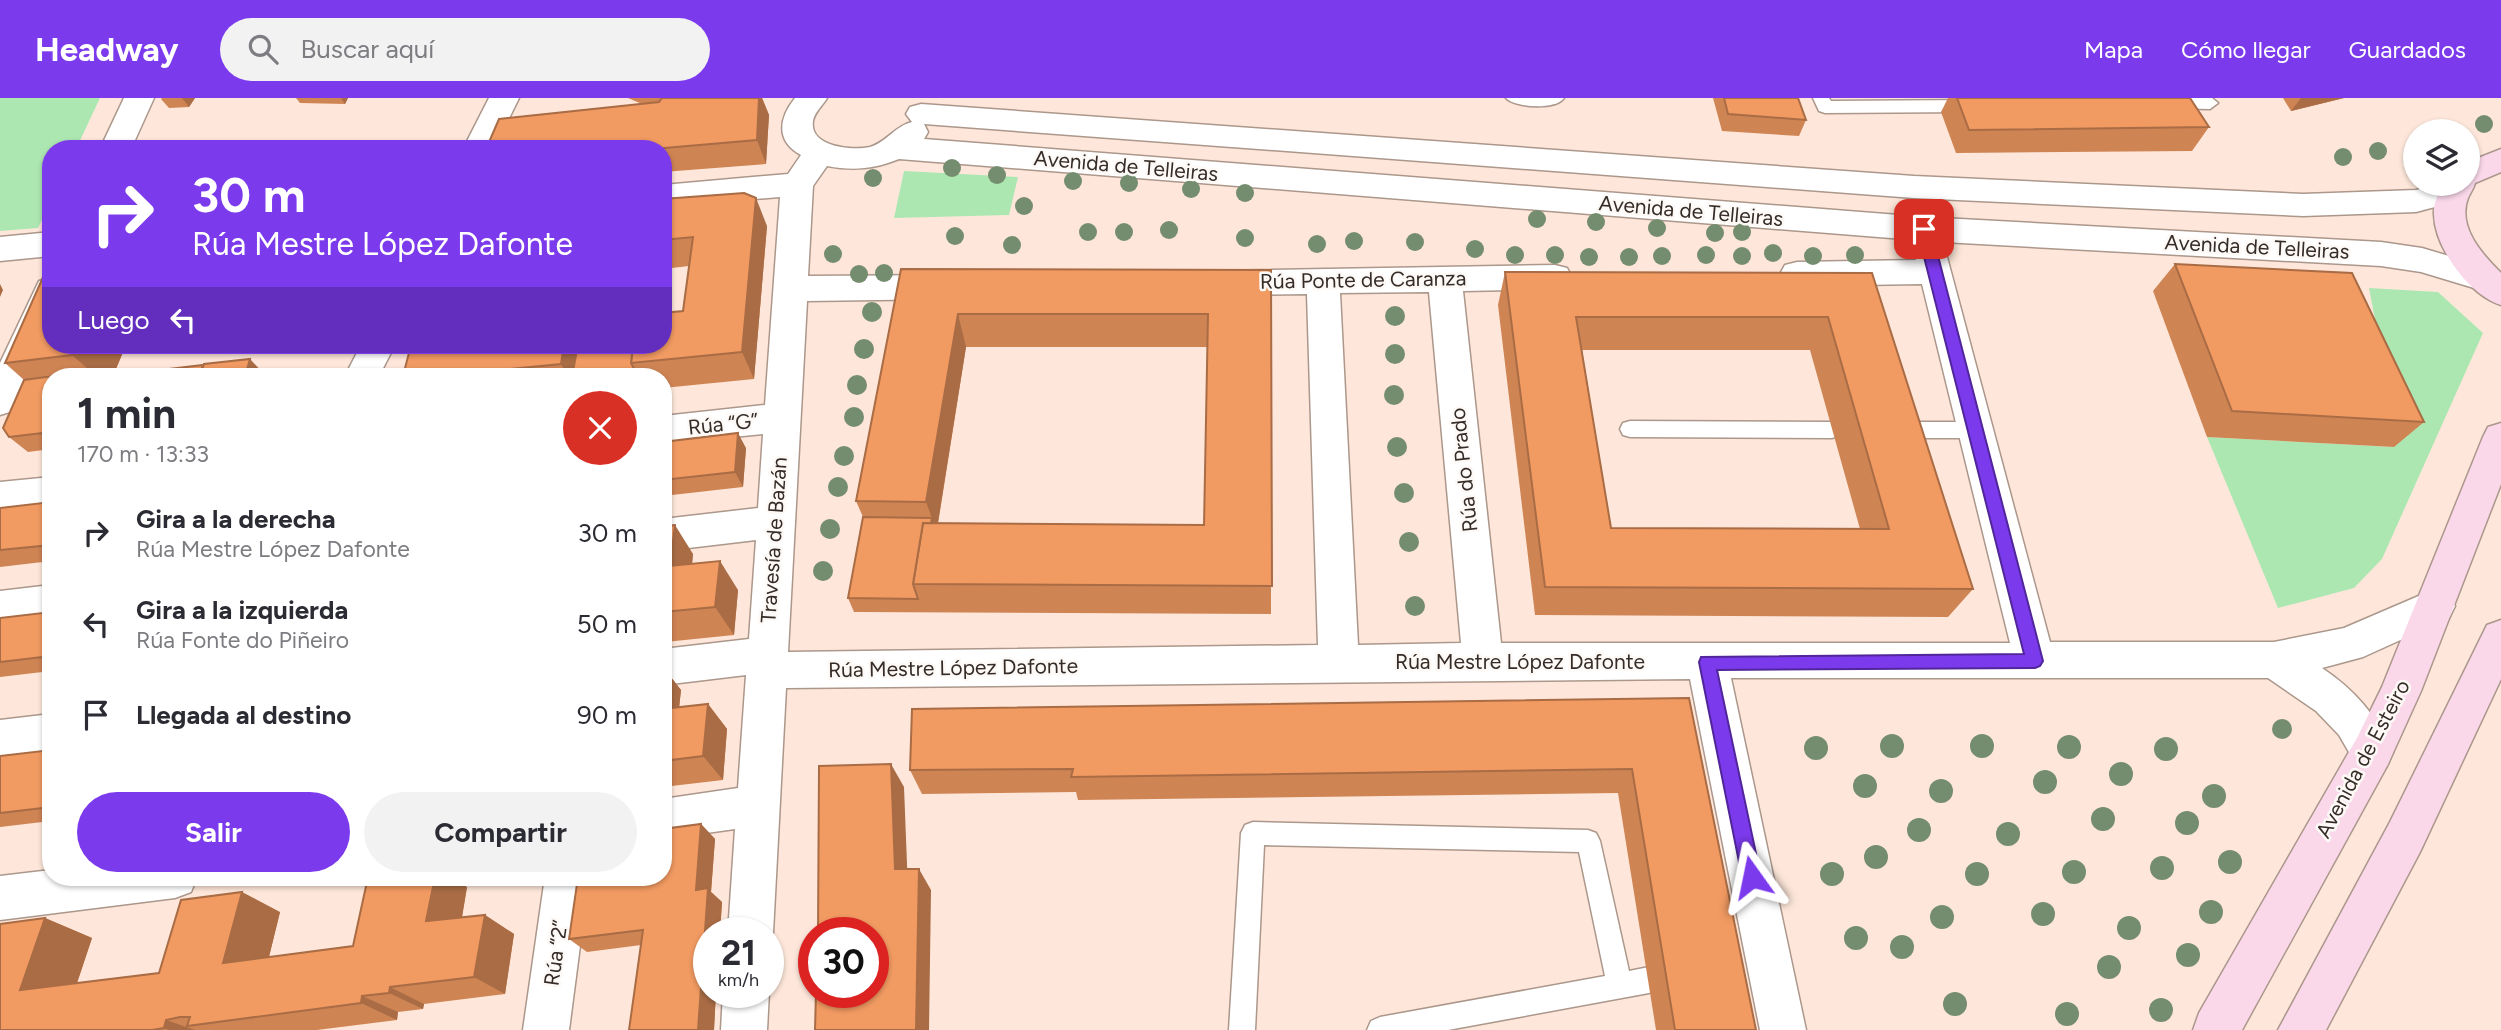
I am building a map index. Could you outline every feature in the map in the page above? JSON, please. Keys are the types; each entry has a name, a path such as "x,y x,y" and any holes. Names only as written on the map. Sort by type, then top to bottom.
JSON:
{"main road":[{"path":"2480,172 2501,160"},
{"path":"2456,196 2449,217 2460,247 2493,285"},
{"name":"Avenida de Esteiro","path":"2216,1030 2371,752 2401,691 2501,437"},
{"path":"2301,1030 2405,837 2501,637"}],"street":[{"path":"119,140 139,98"},
{"path":"483,140 504,98"},
{"path":"807,99 797,125 800,136 807,146 819,154 838,159 859,160 896,148 909,138 918,126 918,106"},
{"name":"Avenida de Telleiras","path":"918,106 1927,188 2303,205 2416,201 2428,196"},
{"name":"Avenida de Telleiras","path":"896,148 1924,229 2381,254 2422,260 2493,285"},
{"path":"672,195 797,184 819,154"},
{"name":"Travesía de Bazán","path":"751,917 797,184"},
{"path":"1924,229 2035,661"},
{"path":"0,249 42,245"},
{"path":"1772,274 1935,272"},
{"name":"Rúa Ponte de Caranza","path":"1186,283 1581,277"},
{"name":"Rúa do Prado","path":"1444,279 1483,660"},
{"path":"1323,281 1339,663"},
{"path":"790,289 981,286"},
{"path":"0,401 42,310"},
{"name":"Rúa “G”","path":"672,429 782,418"},
{"path":"0,497 42,493"},
{"path":"672,534 776,522"},
{"path":"0,608 42,603"},
{"name":"Rúa Mestre López Dafonte","path":"672,667 767,663 1339,663 1483,660 2274,660 2349,645 2435,606"},
{"path":"2274,660 2326,692 2348,712 2363,731 2371,752"},
{"path":"1707,662 1755,955 1783,1030"},
{"path":"0,738 42,734"},
{"path":"672,818 757,806"},
{"path":"0,898 96,886"},
{"name":"Rúa “2”","path":"546,1030 566,886"},
{"path":"744,1030 745,1008"}],"lane":[{"path":"1514,98 1552,101 1556,98"},
{"path":"1821,98 1825,107 1990,105"},
{"path":"2155,104 2210,103"},
{"path":"1630,429 1832,430"},
{"path":"1892,430 1976,430"},
{"path":"1242,1030 1253,834 1588,841 1620,985"},
{"path":"1380,1030 1649,980"}],"green space":[{"path":"0,98 100,98 80,140 42,140 42,220 38,228 0,231"},
{"path":"904,171 1018,177 1009,215 894,218"},
{"path":"2369,288 2438,292 2483,333 2382,559 2354,588 2278,608 2207,437 2393,447"}],"building":[{"path":"662,98 759,98 757,140 672,147 672,140 490,140 499,119 659,102"},
{"path":"1724,98 1798,98 1806,120 1728,114"},
{"path":"1957,98 2190,98 2209,127 1969,130"},
{"path":"744,193 756,198 742,352 631,363 632,354 672,354 672,312 683,311 693,237 672,239 672,198"},
{"path":"2175,264 2352,273 2424,422 2232,411"},
{"path":"901,269 1271,270 1272,586 913,584 923,523 1204,525 1208,314 958,314 926,502 856,501"},
{"path":"1505,272 1872,273 1973,589 1545,587","holes":["1576,317 1828,317 1889,529 1611,528"]},
{"path":"42,279 42,354 72,354 5,363"},
{"path":"409,354 563,354 561,364 520,368 405,368"},
{"path":"576,354 632,354 634,368 574,368"},
{"path":"250,359 247,368 202,368 204,364"},
{"path":"203,365 202,368 178,368"},
{"path":"42,377 42,433 9,437 3,428 24,380"},
{"path":"738,433 735,472 672,479 672,441"},
{"path":"42,503 42,546 0,550 0,508"},
{"path":"863,517 932,518 931,523 923,523 913,584 918,599 848,598"},
{"path":"672,525 675,525 672,550"},
{"path":"720,561 715,607 672,611 672,566"},
{"path":"42,613 42,657 0,662 0,618"},
{"path":"1689,698 1756,1030 1675,1030 1632,769 1071,777 1073,769 910,770 912,709"},
{"path":"708,704 703,756 672,760 672,708"},
{"path":"42,751 42,808 0,813 0,756"},
{"path":"891,764 895,869 919,869 916,1030 815,1030 816,1008 889,1008 889,917 818,917 819,766"},
{"path":"701,824 696,890 708,888 706,917 693,917 693,1008 700,1008 698,1030 629,1030 643,930 569,939 577,886 672,886 672,828"},
{"path":"366,886 433,886 426,921 485,915 474,977 390,987 389,993 362,996 361,1003 187,1026 190,1017 180,1017 166,1020 164,1028 152,1030 0,1030 0,924 45,918 20,990 159,973 181,900 242,892 223,963 353,946"}],"route":[{"path":"1752,877 1707,662 2035,661 1924,229"}]}
